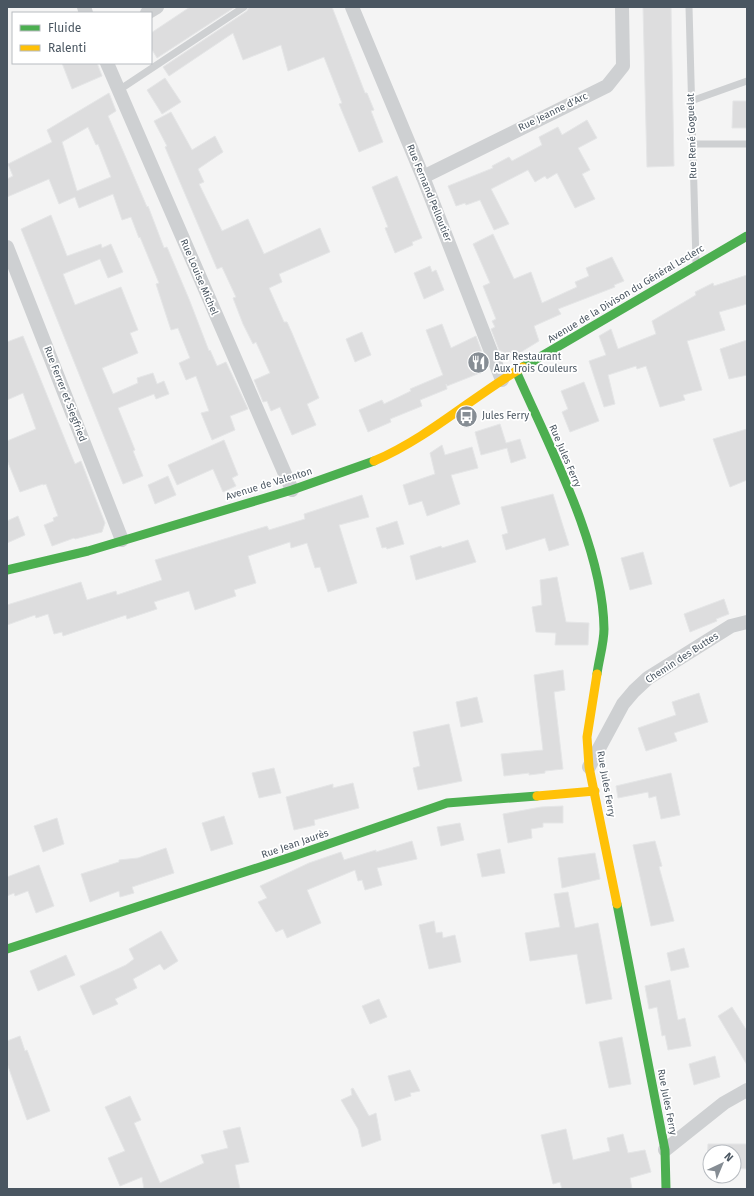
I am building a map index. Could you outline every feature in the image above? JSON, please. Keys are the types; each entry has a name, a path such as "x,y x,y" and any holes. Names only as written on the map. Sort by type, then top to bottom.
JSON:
{"street":[{"name":"Rue Fernand Pelloutier","path":"352,7 424,177 502,380"},
{"name":"Rue Jeanne d'Arc","path":"424,177 607,86 623,66 622,7"},
{"name":"Rue Louise Michel","path":"107,64 292,490"},
{"name":"Avenue de la Divison du Général Leclerc","path":"516,371 747,236"},
{"name":"Rue Ferrer et Siegfried","path":"7,247 122,540"},
{"name":"Avenue de Valenton","path":"7,570 88,551 292,490 370,463 393,453 437,426 516,371"},
{"name":"Rue Jules Ferry","path":"516,371 568,490 584,532 601,592 604,630 589,718 587,737 589,767 666,1150 666,1189"},
{"name":"Chemin des Buttes","path":"589,767 623,704 648,678 724,630 747,622"},
{"name":"Rue Jean Jaurès","path":"7,949 291,858 447,803 595,791"},
{"path":"666,1150 724,1103 747,1090"}],"lane":[{"path":"119,90 244,7"},
{"name":"Rue René Goguelat","path":"689,7 696,265"},
{"path":"691,101 747,81"},
{"path":"692,144 747,144"}],"building":[{"path":"190,7 235,7 157,58 152,50 152,32"},
{"path":"249,7 332,7 365,93 367,93 374,110 371,111 383,142 359,152 339,104 342,103 324,57 288,71 281,45 243,60 233,33 169,76 163,67 247,11"},
{"path":"643,7 671,7 674,166 647,167"},
{"path":"62,64 97,64 102,76 72,89"},
{"path":"165,78 181,102 162,114 147,90"},
{"path":"109,93 116,111 108,116 147,207 148,206 164,248 167,247 209,351 210,350 217,366 226,362 248,409 230,416 235,430 212,440 201,413 209,411 196,376 186,380 179,363 190,358 178,328 171,330 156,284 159,283 140,237 139,238 131,217 122,220 113,194 79,208 75,197 59,204 49,179 7,197 7,179 13,176 8,164 52,142 47,130","holes":["88,127 96,145 98,144 111,177 77,191 62,142"]},
{"path":"733,101 747,101 747,128 732,128"},
{"path":"171,112 192,150 215,136 223,152 198,169 204,182 199,184 222,231 248,219 264,254 320,228 330,252 279,274 282,282 269,288 284,322 287,322 292,333 319,398 307,404 316,425 292,435 280,407 271,411 267,401 263,402 254,380 270,373 256,342 253,344 243,324 233,298 236,297 222,267 217,269 165,147 167,146 154,121"},
{"path":"587,120 597,138 578,148 590,170 582,174 595,199 575,208 557,173 547,179 545,176 535,182 528,170 491,189 509,224 494,230 480,200 466,205 465,203 456,206 448,186 493,168 492,166 509,157 512,161 542,145 539,137 558,127 562,135"},
{"path":"397,176 422,238 412,242 413,245 395,253 385,228 388,227 372,187"},
{"path":"51,215 67,256 101,244 102,248 111,244 123,272 108,278 100,259 63,274 75,305 121,287 138,330 130,333 138,353 102,368 113,394 138,383 137,378 153,373 157,384 164,381 169,394 156,399 154,394 118,408 135,450 133,451 143,476 123,484 21,229"},
{"path":"493,234 514,279 531,272 542,303 577,287 575,282 589,276 586,268 612,257 624,281 614,285 615,287 558,309 561,314 534,326 539,341 513,357 499,350 491,329 495,327 492,321 496,319 483,286 490,283 473,244"},
{"path":"430,266 432,272 436,270 444,290 424,299 414,273"},
{"path":"747,275 747,304 719,312 725,330 687,341 702,390 683,395 685,400 660,407 646,366 637,369 636,366 608,375 615,404 604,407 589,361 606,355 599,336 611,329 618,349 656,334 652,321 696,295 695,292 713,283 714,286"},
{"path":"442,324 451,348 476,336 487,366 485,371 447,386 446,384 447,389 420,400 422,406 390,419 391,422 368,432 359,410 382,400 384,404 411,391 410,389 443,375 426,330"},
{"path":"362,332 371,355 355,362 346,339"},
{"path":"23,336 75,464 81,461 105,523 102,532 74,538 52,546 44,525 54,521 53,518 58,516 46,484 20,492 7,460 7,441 36,429 23,393 7,400 7,342"},
{"path":"747,340 747,375 729,379 720,349"},
{"path":"584,382 599,421 570,432 562,412 568,409 561,391"},
{"path":"500,424 506,443 520,439 526,458 511,463 507,448 481,455 475,432"},
{"path":"747,429 747,480 730,487 713,439"},
{"path":"224,440 238,475 232,478 236,486 223,492 213,469 177,485 168,465"},
{"path":"442,445 445,455 472,447 478,468 451,475 460,504 427,516 422,501 409,505 403,485 435,474 430,453"},
{"path":"168,476 176,495 155,504 148,485"},
{"path":"553,494 569,545 549,551 545,538 506,550 502,535 508,533 501,507"},
{"path":"362,495 369,517 339,525 357,583 328,592 320,567 315,568 307,543 291,548 290,542 248,556 256,583 234,590 236,596 195,610 189,591 154,602 157,609 127,619 126,615 63,636 62,632 54,634 48,614 36,618 35,615 7,625 7,605 81,582 87,600 116,591 117,595 162,580 155,560 267,526 269,530 305,519 304,514"},
{"path":"18,516 25,535 7,543 7,521"},
{"path":"397,521 404,544 387,549 386,547 382,548 376,528"},
{"path":"468,540 476,562 416,580 410,556 441,546 442,548"},
{"path":"643,552 652,584 630,590 621,558"},
{"path":"557,577 566,622 589,623 588,645 555,645 556,633 536,632 532,607 542,605 540,580"},
{"path":"724,599 729,614 716,619 717,621 690,632 684,614"},
{"path":"563,670 565,690 554,692 563,769 529,775 529,773 504,776 501,754 543,750 534,675"},
{"path":"699,693 708,722 674,733 677,741 646,751 638,728 676,715 672,702"},
{"path":"477,697 483,722 461,727 456,702"},
{"path":"449,724 462,781 418,790 413,768 420,766 413,732"},
{"path":"274,768 281,793 259,798 252,773"},
{"path":"671,773 680,815 661,819 656,796 649,798 648,792 618,798 616,786"},
{"path":"353,783 359,808 314,820 315,825 294,830 286,797 333,784 333,788"},
{"path":"563,806 563,823 543,823 543,827 531,829 532,838 508,843 503,814 541,807"},
{"path":"224,816 233,844 211,851 202,823"},
{"path":"57,818 64,844 43,852 34,826"},
{"path":"460,823 464,840 441,846 437,827"},
{"path":"412,841 417,859 377,868 382,885 365,890 362,880 358,881 355,870 307,890 321,923 287,938 283,929 276,932 258,902 267,898 260,886 309,863 341,852 344,860"},
{"path":"655,841 662,866 659,867 674,921 651,926 633,845"},
{"path":"166,848 174,873 132,887 134,893 120,897 119,891 90,902 81,874 119,862 119,860 138,858"},
{"path":"500,849 505,873 482,877 477,854"},
{"path":"595,853 600,879 562,888 558,858"},
{"path":"39,865 54,906 36,913 28,891 15,896 14,893 7,896 7,877"},
{"path":"568,892 575,928 598,923 612,999 586,1004 577,954 530,961 525,933 560,927 554,894"},
{"path":"434,921 436,933 442,932 443,938 455,935 461,962 429,969 419,925"},
{"path":"161,931 178,961 164,970 160,964 133,979 137,988 115,999 118,1004 93,1015 80,986 126,965 134,959 129,949"},
{"path":"684,948 689,967 671,971 667,953"},
{"path":"66,955 75,975 38,991 30,971"},
{"path":"670,980 678,1020 685,1018 691,1046 668,1050 665,1035 662,1036 657,1007 649,1009 645,986"},
{"path":"379,999 387,1017 370,1024 362,1006"},
{"path":"732,1007 747,1031 747,1065 718,1016"},
{"path":"20,1036 25,1051 27,1050 50,1111 27,1120 7,1063 7,1041"},
{"path":"622,1037 631,1084 609,1088 599,1042"},
{"path":"715,1056 720,1077 694,1085 689,1064"},
{"path":"410,1070 420,1091 410,1093 411,1096 395,1101 388,1076"},
{"path":"353,1088 369,1116 376,1113 381,1140 362,1147 358,1129 341,1100 352,1095 351,1089"},
{"path":"130,1096 141,1120 134,1123 160,1183 204,1163 201,1155 228,1148 223,1131 240,1127 249,1162 235,1165 240,1189 144,1189 142,1177 120,1186 108,1158 125,1151 105,1107"},
{"path":"566,1129 573,1160 610,1151 607,1138 623,1134 628,1153 645,1150 651,1172 630,1178 632,1189 562,1189 560,1182 553,1184 541,1135"},
{"path":"742,1144 747,1144 747,1169 742,1169"}],"traffic: fast":[{"path":"523,367 747,236"},
{"path":"516,371 572,497 594,565 601,597 604,629 597,674"},
{"path":"7,570 88,551 292,490 374,461"},
{"path":"7,949 291,857 447,803 537,796"},
{"path":"617,904 665,1150 666,1189"}],"traffic: slow":[{"path":"374,461 413,441 523,367"},
{"path":"597,674 587,737 589,767 617,904"},
{"path":"537,796 595,791"}],"place":[{"name":"Bar Restaurant Aux Trois Couleurs","path":"478,363"},
{"name":"Jules Ferry","path":"467,416"}]}
